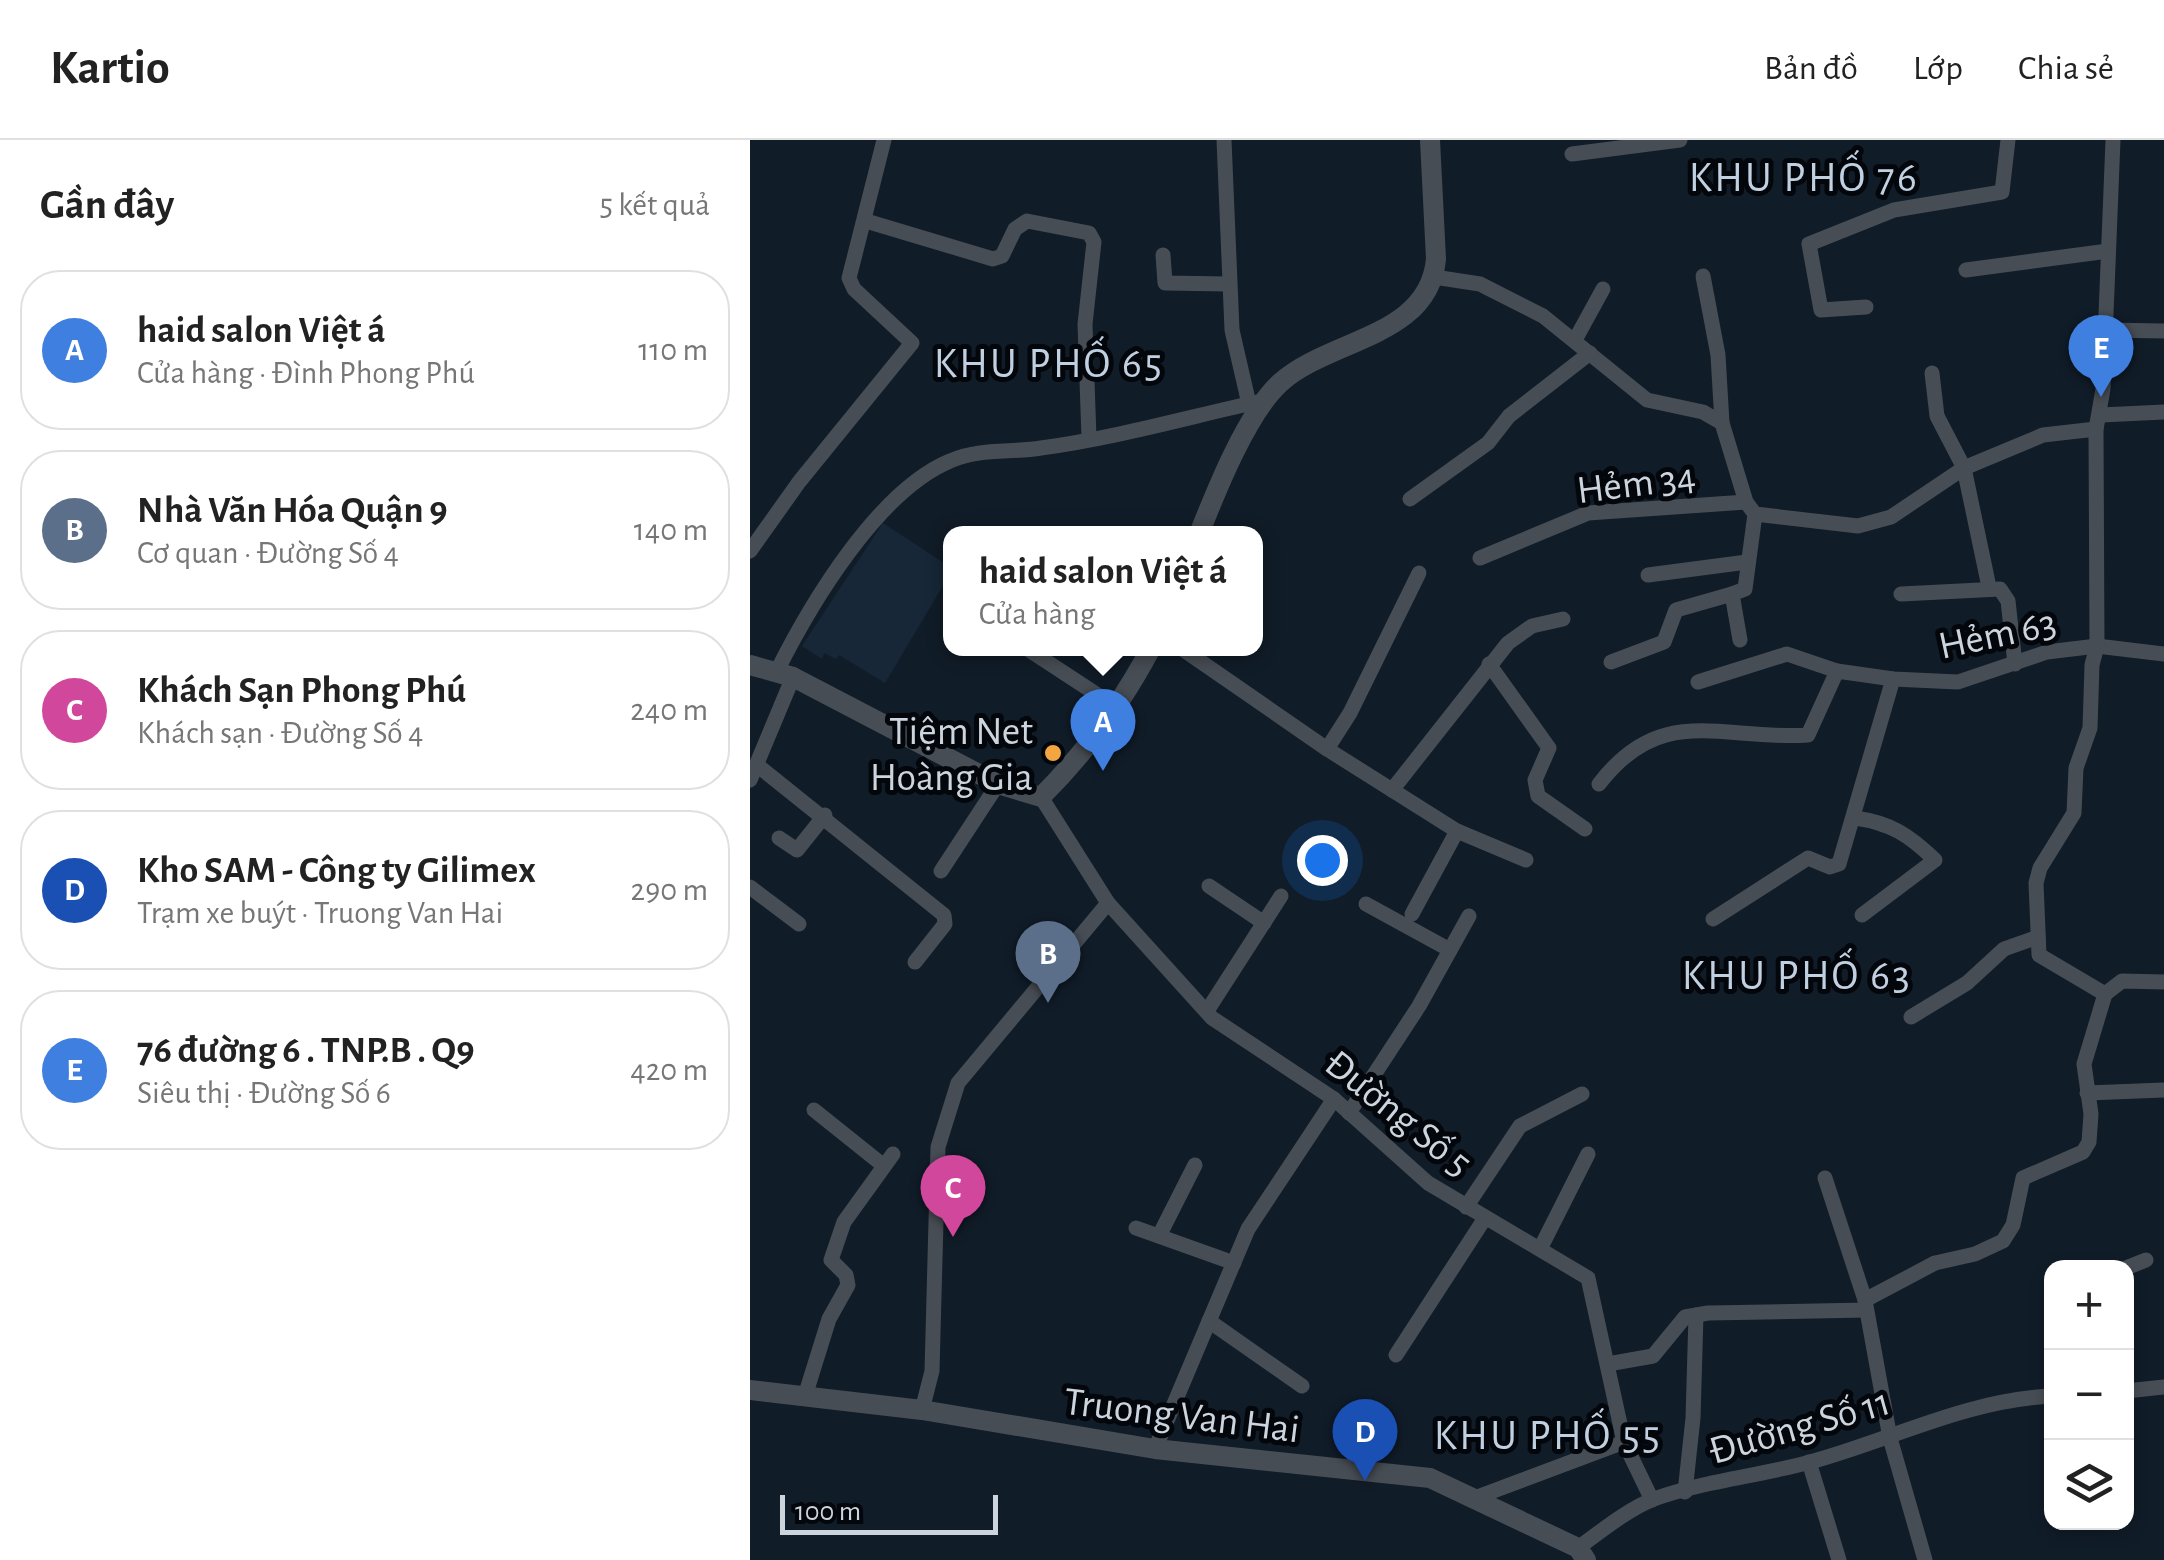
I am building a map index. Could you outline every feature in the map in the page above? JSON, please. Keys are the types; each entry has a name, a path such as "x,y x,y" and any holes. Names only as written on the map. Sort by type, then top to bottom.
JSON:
{"street":[{"path":"750,551 799,482 864,407 912,343 850,284 884,140"},
{"path":"1203,526 1258,402 1232,330 1224,140"},
{"path":"915,962 945,924 944,915 825,815 753,772 785,674 876,516 912,483 974,452 1040,448 1258,402 1296,372 1411,312 1434,277 1430,140"},
{"path":"1572,154 1680,140"},
{"path":"1866,307 1821,310 1809,244 1894,210 1998,195 2005,187 2008,140"},
{"path":"2105,994 2038,955 2036,883 2040,868 2074,813 2076,768 2090,728 2092,665 2097,646 2099,422 2113,140"},
{"path":"866,221 993,259 1002,256 1015,229 1027,220 1089,232 1094,242 1085,324 1089,438"},
{"path":"1966,270 2108,251"},
{"path":"1162,256 1165,282 1228,284"},
{"path":"1611,662 1664,642 1672,614 1683,606 1745,589 1751,508 1722,424 1718,355 1703,276"},
{"path":"1434,277 1480,284 1543,316 1647,400 1703,412 1722,424"},
{"path":"1574,340 1603,289"},
{"path":"2105,330 2164,332"},
{"path":"1410,498 1488,443 1509,416 1590,353"},
{"path":"1932,373 1938,416 1964,468 1990,586"},
{"name":"Hẻm 34","path":"1480,558 1588,514 1751,508 1858,526 1892,517 1964,468 2044,435 2164,412"},
{"path":"1648,575 1747,562"},
{"path":"1327,749 1350,713 1419,573"},
{"path":"1901,594 1990,586 2000,589 2008,601 2015,664"},
{"path":"1732,594 1740,640"},
{"path":"1392,790 1489,664 1523,631 1563,619"},
{"name":"Hẻm 63","path":"1698,682 1787,654 1837,670 1893,679 1958,682 2047,652 2097,646 2164,654"},
{"path":"1038,656 1116,707"},
{"path":"750,664 785,674 998,784 1041,797 1073,765 1116,707 1146,656"},
{"path":"1193,656 1327,749 1456,831 1526,860"},
{"path":"1489,664 1548,748 1535,780 1538,796 1585,829"},
{"path":"1599,784 1614,766 1652,740 1677,730 1767,738 1808,736 1837,670"},
{"path":"1714,919 1808,858 1837,866 1856,818 1893,679"},
{"path":"941,871 998,784"},
{"name":"Đường Số 5","path":"1041,797 1108,903 1207,1011 1334,1099 1419,1176 1588,1278 1624,1442 1652,1500"},
{"path":"779,838 798,850 825,815"},
{"path":"1856,818 1885,822 1908,834 1935,860 1862,914"},
{"path":"1412,914 1456,831"},
{"path":"1209,886 1264,923"},
{"path":"750,888 799,924"},
{"path":"1207,1011 1281,896"},
{"path":"922,1410 932,1371 938,1147 958,1083 1108,903"},
{"path":"1366,904 1450,950"},
{"path":"1349,1113 1469,916"},
{"path":"1911,1017 1966,984 2004,948 2038,937"},
{"path":"1608,1364 1653,1356 1685,1317 1866,1305 1935,1263 2003,1241 2013,1225 2023,1178 2083,1152 2089,1142 2091,1114 2084,1064 2105,994 2122,981 2164,982"},
{"path":"2087,1093 2164,1090"},
{"path":"1466,1207 1520,1126 1582,1094"},
{"path":"1154,1450 1248,1229 1334,1099"},
{"path":"805,1396 830,1319 848,1285 846,1275 831,1258 844,1222 889,1160 814,1110"},
{"path":"1541,1247 1588,1154"},
{"path":"1159,1236 1195,1165"},
{"path":"1825,1178 1866,1305 1890,1438 1925,1560"},
{"path":"1396,1355 1485,1218"},
{"path":"1136,1228 1234,1263"},
{"path":"2134,1265 2146,1260"},
{"path":"1685,1492 1693,1418 1696,1315"},
{"path":"1209,1321 1302,1386"},
{"path":"2134,1390 2164,1387"},
{"name":"Truong Van Hai","path":"750,1390 922,1410 1154,1450 1430,1478 1582,1554"},
{"name":"Đường Số 11","path":"1582,1554 1652,1500 1809,1462 1890,1438 1911,1426 2013,1398 2044,1396"},
{"path":"1472,1499 1624,1442"},
{"path":"1809,1462 1839,1560"}],"shaded area":[{"path":"883,523 943,562 943,586 885,683 839,655 836,659 824,653 822,659 802,646"}],"place":[{"name":"76 đường 6 . TNP.B . Q9","path":"2101,397"},
{"name":"Tiệm Net Hoàng Gia","path":"1053,753"},
{"name":"haid salon Việt á","path":"1103,771"},
{"name":"Nhà Văn Hóa Quận 9","path":"1048,1003"},
{"name":"Khách Sạn Phong Phú","path":"953,1237"},
{"name":"Kho SAM - Công ty Gilimex","path":"1365,1481"}],"district":[{"name":"KHU PHỐ 76","path":"1804,176"},
{"name":"KHU PHỐ 65","path":"1049,362"},
{"name":"KHU PHỐ 63","path":"1797,974"},
{"name":"KHU PHỐ 55","path":"1548,1434"}]}
